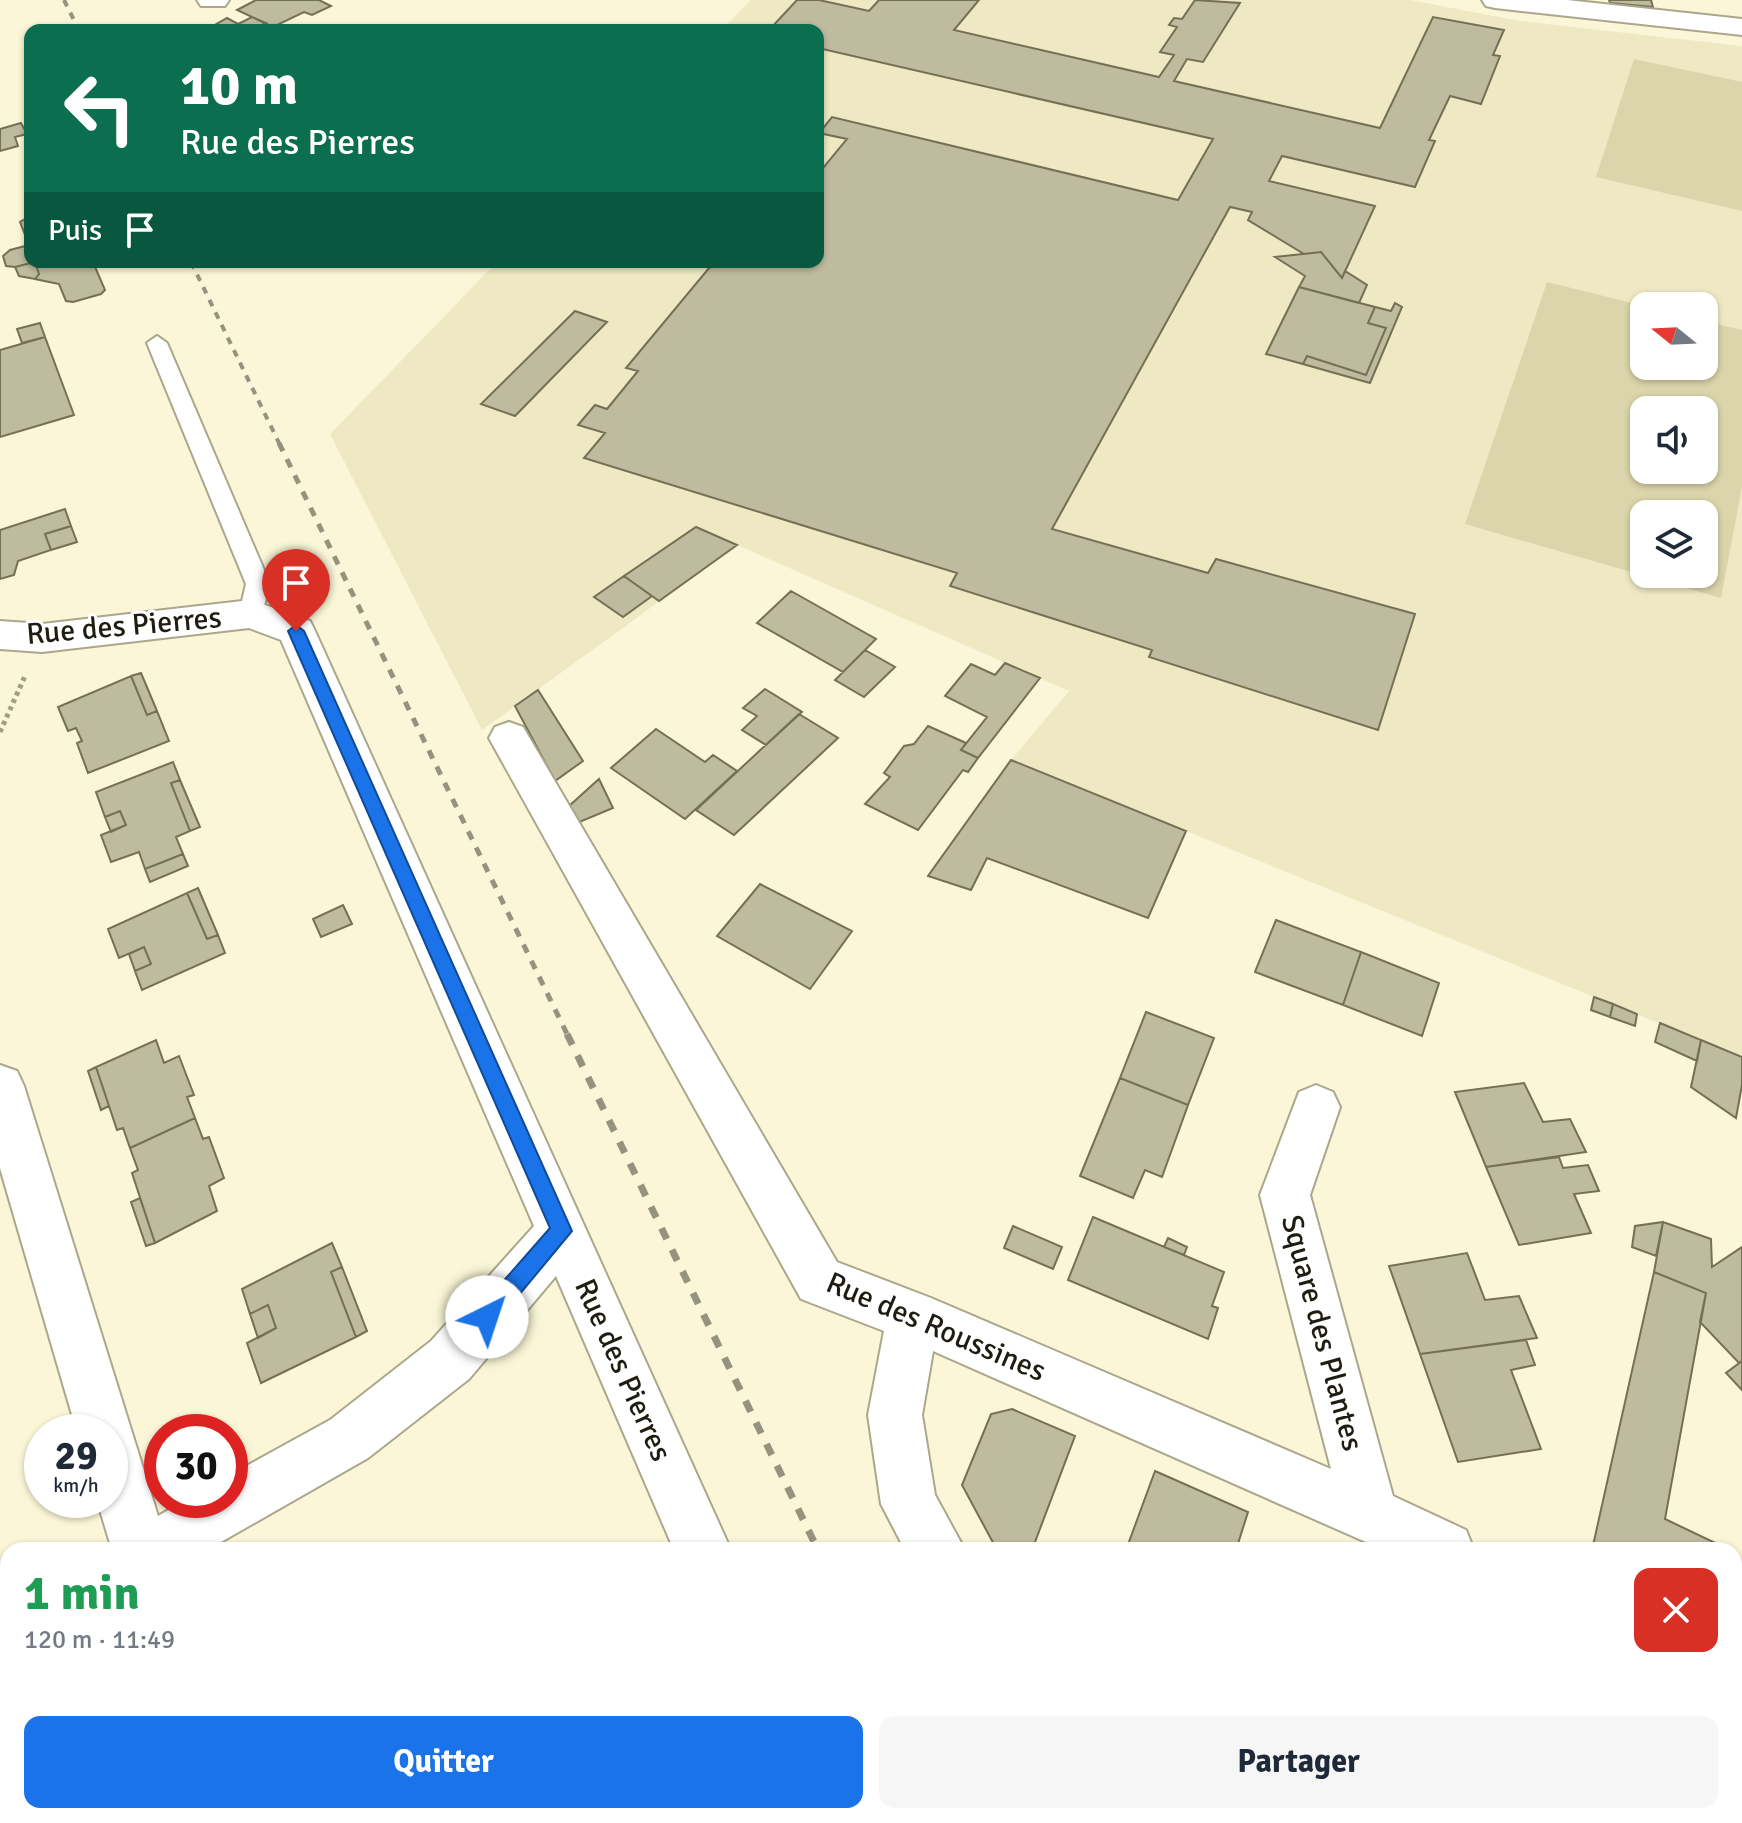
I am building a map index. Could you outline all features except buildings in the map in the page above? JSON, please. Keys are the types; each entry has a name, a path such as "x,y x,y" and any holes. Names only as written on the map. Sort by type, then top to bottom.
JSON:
{"street":[{"path":"210,0 216,0"},
{"path":"1495,0 1742,27"},
{"name":"Rue des Pierres","path":"21,637 251,614 296,631 699,1542"},
{"name":"Rue des Roussines","path":"509,738 819,1281 913,1316 1429,1542"},
{"path":"0,1086 99,1414"},
{"name":"Square des Plantes","path":"1316,1107 1285,1195 1370,1514"},
{"path":"166,1542 349,1439 450,1360 562,1231"},
{"path":"913,1316 895,1415 909,1504 932,1542"},
{"path":"128,1510 138,1542"}],"lane":[{"path":"157,343 258,584 251,614"}],"path":[{"path":"0,732 21,637"}],"shaded area":[{"path":"751,0 1410,0 1520,21 1742,46 1742,1057 1011,760 1069,691 737,545 482,730 330,434 491,268 824,268 824,24 728,24"},
{"path":"1634,59 1742,82 1742,211 1596,177"},
{"path":"1547,282 1630,303 1630,380 1718,380 1718,324 1742,330 1742,487 1721,598 1686,588 1718,588 1718,500 1630,500 1630,572 1465,524"}],"railway":[{"path":"64,0 76,24"},
{"path":"194,268 280,445"},
{"path":"279,443 568,1036"},
{"path":"567,1034 814,1542"}],"route":[{"path":"296,631 562,1231 487,1317"}]}
